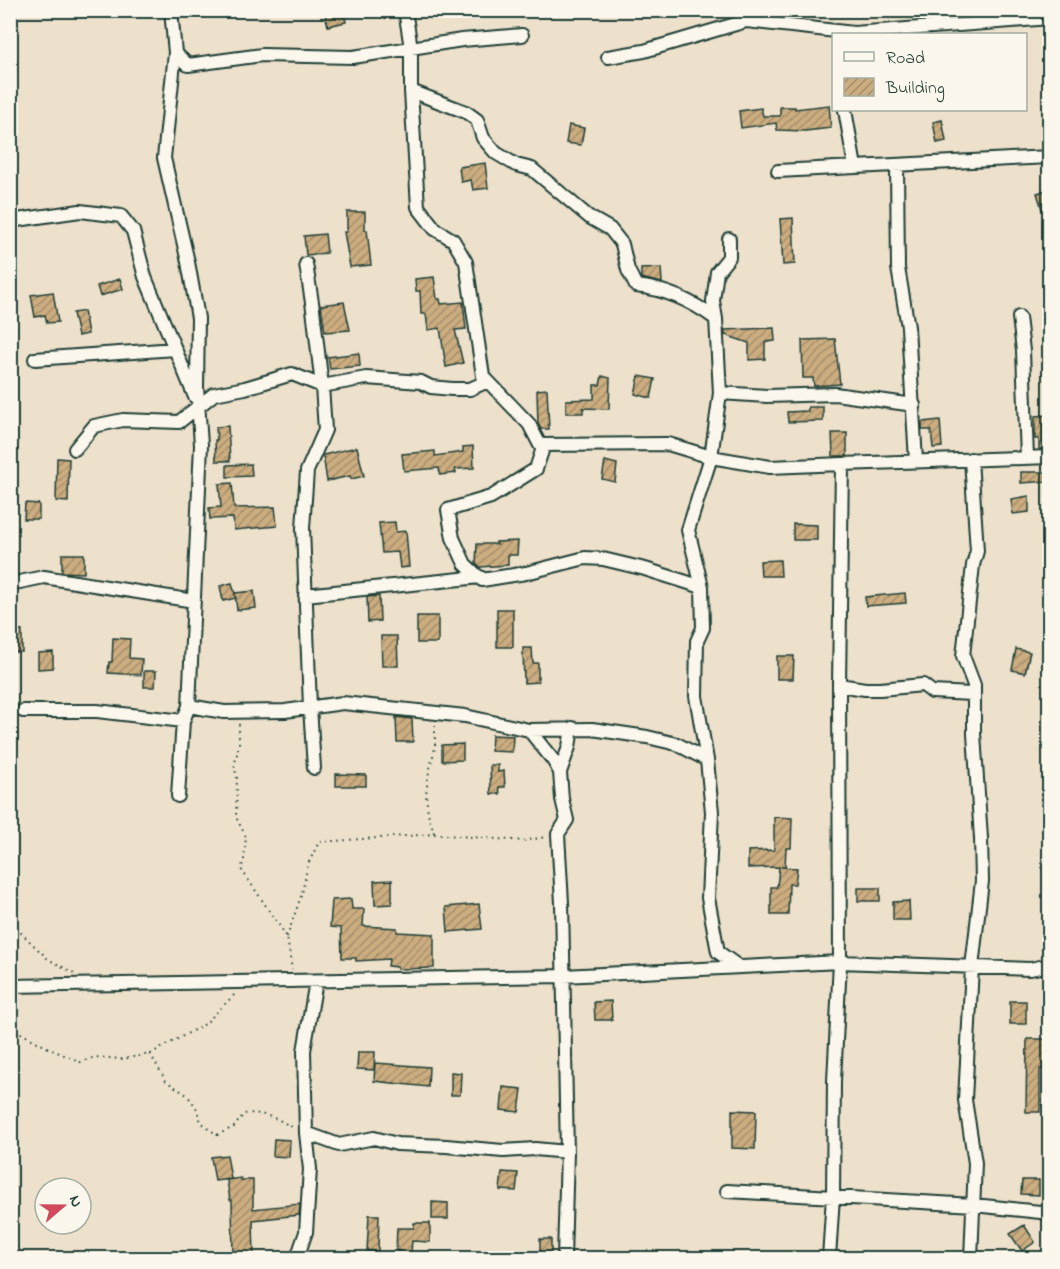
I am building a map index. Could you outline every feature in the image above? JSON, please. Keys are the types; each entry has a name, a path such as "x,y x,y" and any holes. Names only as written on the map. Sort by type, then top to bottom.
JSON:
{"street":[{"path":"171,10 175,53 165,158 198,318 201,445 189,706 183,721 177,795"},
{"path":"405,10 411,48 411,91 418,207 435,229 453,240 466,262 483,376 529,424 540,445 668,444 711,457 770,467 1050,457"},
{"path":"956,10 958,25"},
{"path":"608,57 644,51 745,16 832,36"},
{"path":"854,33 1050,18"},
{"path":"175,53 188,65 262,56 353,57 462,40 522,35"},
{"path":"411,91 466,112 477,120 483,138 496,153 516,165 532,169 589,217 609,229 622,244 628,270 636,286 658,288 705,310 716,319"},
{"path":"845,111 855,168"},
{"path":"778,171 1050,157"},
{"path":"897,165 898,268 908,327 916,461"},
{"path":"10,221 80,212 121,216 133,231 145,278 199,407"},
{"path":"729,239 729,257 717,272 713,301 720,393 711,457 688,530 702,587 703,628 697,640 696,696 707,760 712,812 708,898 718,952 739,967"},
{"path":"306,264 314,309 326,430 307,471 303,528 314,768"},
{"path":"1019,317 1023,351 1027,458"},
{"path":"35,359 176,349"},
{"path":"75,448 94,426 123,420 179,422 214,394 245,388 292,374 322,386 366,378 421,382 431,387 470,389 488,381"},
{"path":"720,393 767,396 835,394 914,405"},
{"path":"544,445 536,469 491,497 448,510 453,538 465,564 482,580 526,573 585,558 603,559 702,587"},
{"path":"971,459 976,551 963,656 974,685 972,694 982,881 972,967 965,1100 975,1163 971,1258"},
{"path":"829,1258 840,962 839,685 842,464"},
{"path":"305,595 480,577"},
{"path":"10,584 44,578 194,601"},
{"path":"839,685 865,689 923,685 932,692 972,694"},
{"path":"189,706 224,712 240,712 285,711 343,703 435,712 529,730 591,729 647,737 677,744 707,760"},
{"path":"23,711 97,711 183,721"},
{"path":"560,772 569,747 572,728"},
{"path":"529,730 554,760 560,772 562,799 567,819 558,834 567,1152 564,1258"},
{"path":"10,986 563,976 840,962 1030,969 1050,964"},
{"path":"297,1258 306,1232 310,1169 306,1133 304,1051 316,981"},
{"path":"306,1133 339,1145 374,1138 398,1144 503,1151 535,1149 567,1152"},
{"path":"727,1191 974,1205 1050,1213"}],"path":[{"path":"240,712 239,745 234,767 237,776 236,817 246,837 242,869 287,937 294,981"},
{"path":"434,834 426,795 435,748 435,712"},
{"path":"287,937 302,893 308,864 319,842 434,834 523,841 558,834"},
{"path":"10,928 17,929 48,959 82,976 94,986"},
{"path":"10,1027 81,1062 95,1058 122,1059 150,1053 205,1024 246,982"},
{"path":"150,1053 166,1081 187,1095 196,1107 201,1122 217,1135 234,1127 244,1114 254,1112 272,1116 306,1133"}],"building":[{"path":"324,10 343,10 346,22 328,26"},
{"path":"829,105 831,128 805,131 777,130 776,123 741,128 739,111 761,108 763,116 780,116 780,107 795,107 795,109"},
{"path":"942,120 946,141 937,143 933,122"},
{"path":"569,125 584,128 581,145 566,143"},
{"path":"485,163 488,188 473,190 471,180 461,182 459,167"},
{"path":"1050,189 1050,224 1047,225 1037,193"},
{"path":"347,212 365,212 365,230 367,230 371,265 350,267 344,232 347,232"},
{"path":"793,218 795,264 783,265 780,219"},
{"path":"325,234 327,253 306,255 304,236"},
{"path":"661,268 662,283 641,278 641,269"},
{"path":"434,277 437,299 440,299 441,304 463,302 466,329 455,330 463,363 446,367 440,328 428,330 426,314 421,314 420,291 416,291 415,279"},
{"path":"120,279 123,289 100,296 97,286"},
{"path":"53,292 58,322 47,323 45,315 35,317 31,295"},
{"path":"344,302 350,330 325,332 321,305"},
{"path":"84,311 88,334 78,336 73,313"},
{"path":"774,328 775,341 765,342 765,359 749,360 749,343 725,335 725,330"},
{"path":"835,339 840,384 814,386 813,378 803,378 802,340"},
{"path":"359,353 360,366 330,369 328,357"},
{"path":"602,376 610,378 609,409 583,408 583,413 566,413 566,400 594,399 594,385 600,385"},
{"path":"639,376 655,379 651,398 635,394"},
{"path":"547,389 549,429 541,429 538,424 537,390"},
{"path":"808,407 823,407 823,421 788,422 787,412 808,411"},
{"path":"1049,415 1050,449 1039,449 1039,439 1035,439 1035,416"},
{"path":"940,420 942,447 933,448 931,430 922,430 922,422"},
{"path":"228,426 230,461 216,461 216,427"},
{"path":"832,433 847,433 847,456 833,456"},
{"path":"473,446 474,468 455,469 456,473 440,475 439,468 404,471 402,454 435,451 435,456 463,452 463,447"},
{"path":"357,447 364,476 351,479 350,476 327,481 323,455"},
{"path":"57,458 69,459 68,502 56,501"},
{"path":"605,461 617,464 615,482 602,479"},
{"path":"251,464 252,476 227,477 227,465"},
{"path":"1021,472 1050,472 1050,481 1021,483"},
{"path":"232,483 234,508 275,507 277,526 234,530 233,518 210,519 209,508 221,507 219,484"},
{"path":"1029,496 1029,512 1013,514 1011,499"},
{"path":"25,503 39,504 39,519 24,519"},
{"path":"395,522 396,532 406,531 409,567 400,568 398,552 382,553 379,523"},
{"path":"793,524 817,525 817,540 793,540"},
{"path":"518,541 517,555 508,555 508,565 480,567 476,563 477,544"},
{"path":"62,554 84,554 84,573 62,572"},
{"path":"780,560 781,576 761,576 760,561"},
{"path":"232,583 236,598 223,601 220,586"},
{"path":"254,591 256,608 237,610 235,593"},
{"path":"905,593 906,603 866,606 865,597"},
{"path":"379,596 380,621 368,622 367,597"},
{"path":"497,609 513,609 513,647 497,647"},
{"path":"417,616 438,616 438,643 417,643"},
{"path":"10,630 22,631 22,652 10,652"},
{"path":"381,636 397,636 398,666 382,666"},
{"path":"113,638 130,639 129,658 142,659 141,675 108,673 109,662 112,662"},
{"path":"523,648 532,648 533,663 538,663 538,682 524,683"},
{"path":"1016,649 1030,652 1025,673 1012,670"},
{"path":"53,652 53,668 38,669 38,653"},
{"path":"777,656 794,656 793,679 777,679"},
{"path":"144,671 156,671 155,687 144,687"},
{"path":"396,717 412,719 413,742 397,742"},
{"path":"492,735 513,736 512,752 491,751"},
{"path":"463,744 463,760 442,761 442,745"},
{"path":"490,765 498,765 498,772 504,771 505,787 499,787 500,794 491,794"},
{"path":"336,774 366,775 366,786 336,786"},
{"path":"774,817 792,818 791,848 786,848 785,867 781,867 797,868 795,884 789,884 788,915 771,915 771,887 777,887 779,867 748,868 748,851 774,850"},
{"path":"392,880 392,904 375,905 374,881"},
{"path":"858,888 880,888 880,901 858,901"},
{"path":"351,899 352,909 364,909 363,926 397,928 397,932 434,934 434,968 397,969 397,967 388,966 389,959 356,961 356,958 342,958 341,928 330,927 332,900"},
{"path":"909,901 910,920 893,920 893,902"},
{"path":"479,904 482,929 448,932 446,907"},
{"path":"611,1001 612,1020 595,1020 594,1002"},
{"path":"1010,1001 1026,1001 1026,1024 1010,1024"},
{"path":"1027,1039 1050,1039 1050,1069 1040,1069 1040,1112 1026,1112"},
{"path":"358,1052 375,1052 374,1070 357,1069"},
{"path":"375,1063 429,1067 428,1087 374,1081"},
{"path":"451,1072 461,1073 460,1095 451,1095"},
{"path":"503,1087 522,1089 519,1112 501,1110"},
{"path":"732,1110 756,1111 755,1149 732,1148"},
{"path":"274,1139 290,1140 289,1157 273,1156"},
{"path":"227,1155 231,1179 215,1181 211,1157"},
{"path":"502,1172 518,1173 516,1191 500,1190"},
{"path":"241,1178 241,1180 253,1180 253,1209 300,1204 299,1215 253,1220 254,1257 233,1258 232,1200 230,1200 227,1180"},
{"path":"1022,1180 1039,1180 1039,1195 1021,1194"},
{"path":"432,1202 448,1203 448,1219 432,1219"},
{"path":"369,1215 379,1215 378,1251 367,1251"},
{"path":"414,1223 430,1223 430,1242 412,1241 409,1258 400,1258 400,1251 396,1251 397,1228 414,1228"},
{"path":"1024,1225 1035,1242 1022,1251 1010,1234"},
{"path":"540,1239 551,1239 551,1258 540,1258"}]}
